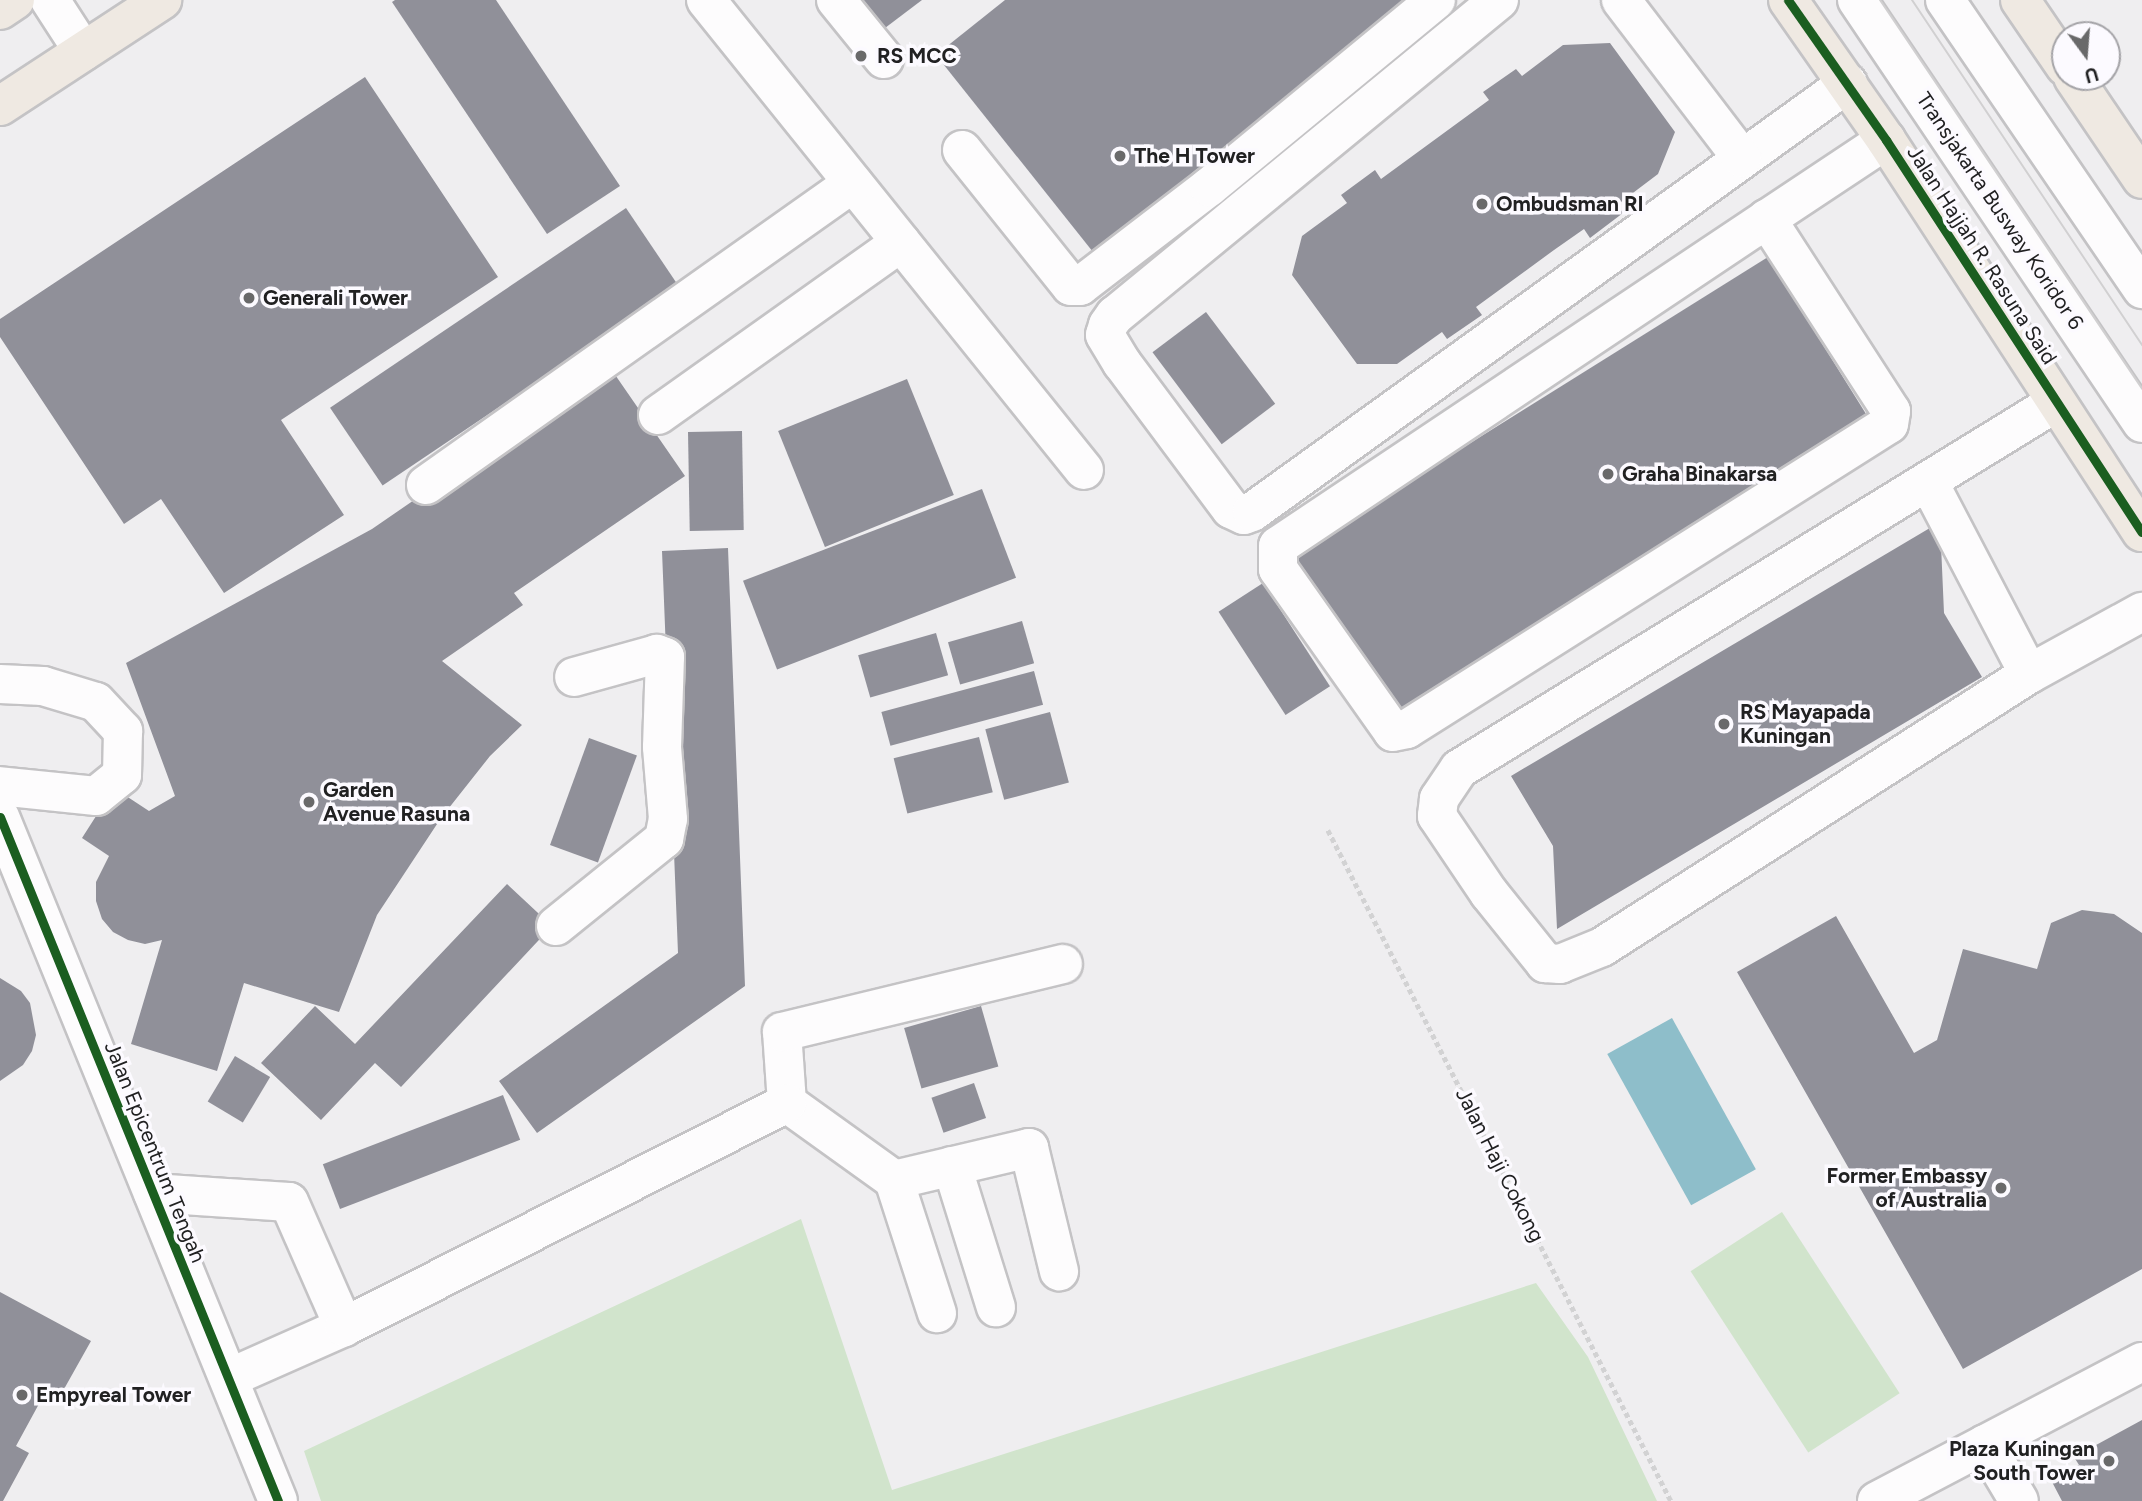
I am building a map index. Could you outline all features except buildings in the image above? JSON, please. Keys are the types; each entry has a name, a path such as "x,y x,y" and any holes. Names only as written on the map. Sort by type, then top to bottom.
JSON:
{"main road":[{"path":"0,10 15,0"},
{"path":"0,106 162,0"},
{"name":"Jalan Hajjah R. Rasuna Said","path":"1788,0 1886,140 2142,533"},
{"path":"2020,0 2051,45"},
{"path":"2082,91 2142,179"}],"street":[{"path":"50,0 83,51"},
{"path":"706,0 1083,470"},
{"path":"836,0 884,59"},
{"path":"962,150 1071,286 1080,286 1209,187 1436,0"},
{"path":"1499,0 1115,315 1108,325 1105,335 1122,363 1231,509 1244,515 1252,512 1848,83"},
{"path":"1621,0 1742,158"},
{"name":"Transjakarta Busway Koridor 6","path":"1857,0 2142,423"},
{"path":"1945,0 2142,289"},
{"path":"1767,219 1891,411 1889,424 1407,729 1393,732 1279,569 1278,546 1767,219 1886,140"},
{"path":"426,485 853,183"},
{"path":"658,415 901,242"},
{"path":"2056,403 1459,769 1439,799 1437,816 1489,893 1545,963 1560,964 1602,947 2029,674 2142,612"},
{"path":"1928,481 2029,674"},
{"path":"556,926 664,839 668,819 662,747 665,657 657,654 574,677"},
{"path":"0,684 43,686 96,702 123,731 122,775 96,796 0,786"},
{"name":"Jalan Epicentrum Tengah","path":"0,817 278,1501"},
{"path":"787,1103 782,1032 1063,964"},
{"path":"787,1103 894,1180 937,1313"},
{"path":"229,1378 344,1327 787,1103"},
{"path":"894,1180 1029,1148 1059,1271"},
{"path":"952,1166 996,1307"},
{"path":"153,1193 289,1202 344,1327"},
{"path":"1877,1501 2142,1362"},
{"path":"1985,1444 2019,1501"}],"green space":[{"path":"1782,1212 1900,1393 1808,1453 1691,1271"},
{"path":"801,1219 892,1490 1536,1283 1588,1357 1657,1501 321,1501 304,1451"}],"water":[{"path":"1672,1018 1756,1169 1691,1205 1607,1054"}],"tram line":[{"path":"1880,0 2142,389"},
{"path":"1912,0 2142,345"}],"cycle path":[{"path":"1788,0 1886,140 2142,532"},
{"path":"0,817 278,1501"}],"place":[{"name":"RS MCC","path":"861,56"},
{"name":"The H Tower","path":"1120,156"},
{"name":"Ombudsman RI","path":"1482,204"},
{"name":"Generali Tower","path":"249,298"},
{"name":"Graha Binakarsa","path":"1608,474"},
{"name":"RS Mayapada Kuningan","path":"1724,724"},
{"name":"Garden Avenue Rasuna","path":"309,802"},
{"name":"Former Embassy of Australia","path":"2001,1188"},
{"name":"Empyreal Tower","path":"22,1395"},
{"name":"Plaza Kuningan South Tower","path":"2109,1461"}]}
